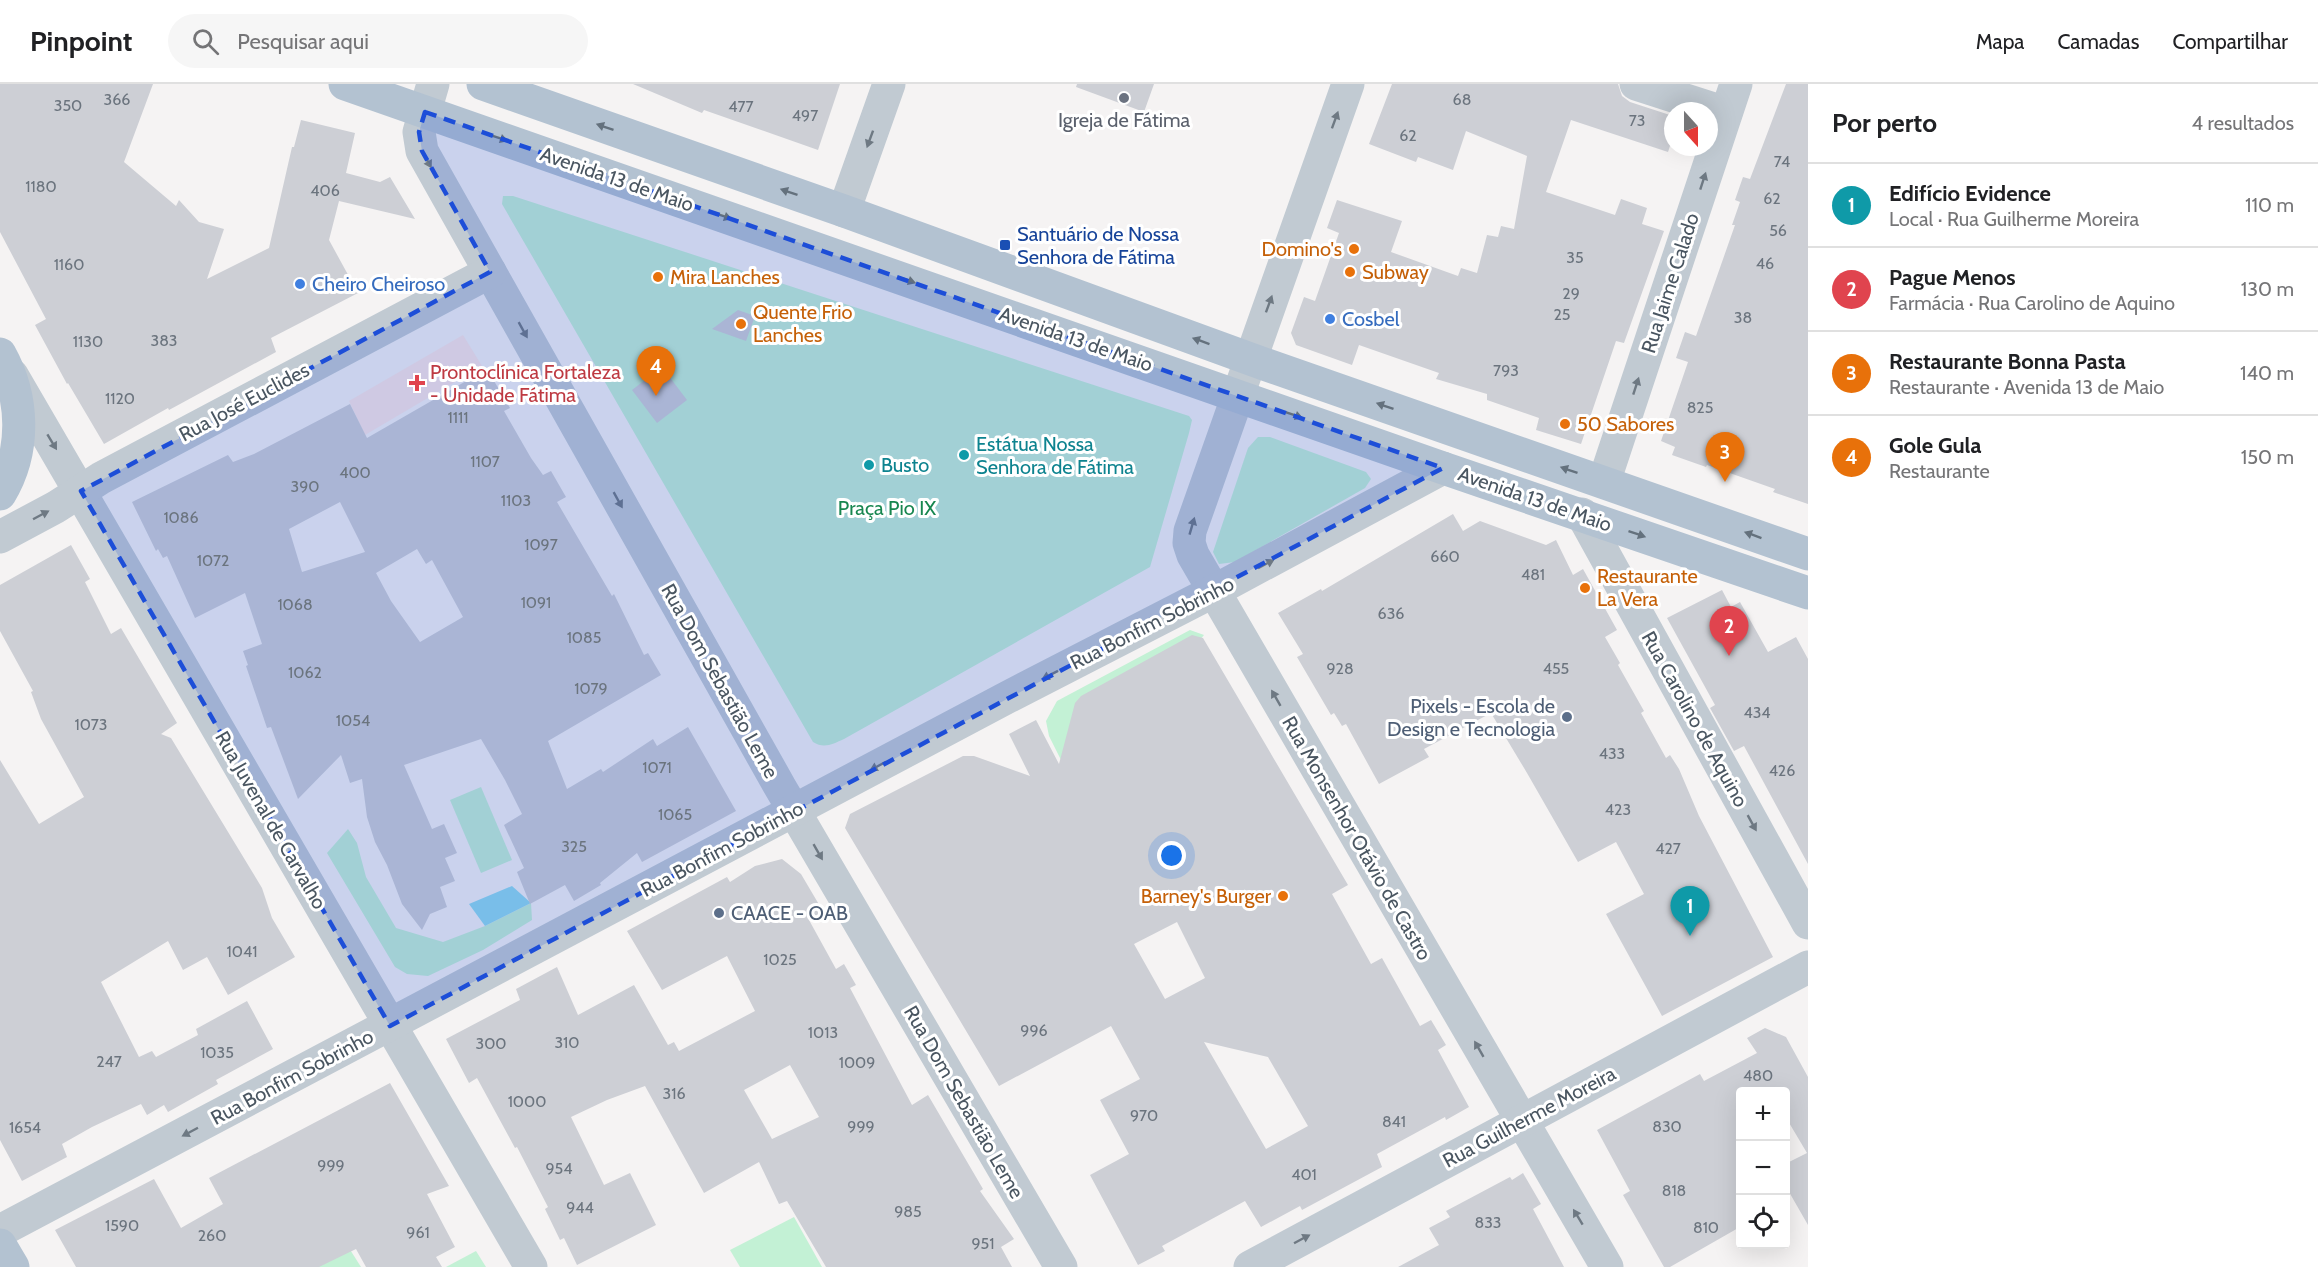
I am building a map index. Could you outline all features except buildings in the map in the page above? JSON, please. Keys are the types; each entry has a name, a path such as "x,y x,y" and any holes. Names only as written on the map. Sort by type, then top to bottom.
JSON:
{"main road":[{"name":"Avenida 13 de Maio","path":"345,84 429,98 1238,396 1808,593"},
{"name":"Avenida 13 de Maio","path":"483,84 844,211 1250,359 1808,554"},
{"path":"0,494 8,481 18,439 20,410 6,364"},
{"path":"0,1245 13,1267"}],"street":[{"path":"844,211 889,84"},
{"name":"Rua Monsenhor Otávio de Castro","path":"1348,84 1190,531 1189,543 1193,555 1607,1267"},
{"path":"1636,84 1731,98"},
{"name":"Rua Dom Sebastião Leme","path":"429,98 419,132 422,151 794,811 1061,1267"},
{"name":"Rua Jaime Calado","path":"1604,482 1731,98"},
{"name":"Rua José Euclides","path":"0,537 56,507 101,478 490,272"},
{"name":"Rua Juvenal de Carvalho","path":"6,364 531,1267"},
{"name":"Rua Bonfim Sobrinho","path":"0,1232 1443,468"},
{"name":"Rua Carolino de Aquino","path":"1582,514 1808,923"},
{"name":"Rua Guilherme Moreira","path":"1250,1267 1808,967"}],"highlighted area":[{"path":"425,112 1443,468 390,1026 81,491 490,272 422,151 419,132"}],"shaded area":[{"name":"Prontoclínica Fortaleza - Unidade Fátima","path":"463,335 482,366 365,435 349,401"}],"green space":[{"name":"Praça Pio IX","path":"503,196 513,196 1189,416 1192,420 1189,433 1150,567 844,739 825,745 813,742 502,204"},
{"path":"1258,437 1270,437 1366,472 1371,479 1365,488 1235,562 1219,564 1213,552 1248,448"},
{"path":"1190,630 1204,635 1174,670 1088,814 1049,736 1046,721 1057,701"},
{"path":"481,787 512,860 481,873 450,800"},
{"path":"348,829 357,843 366,877 396,928 443,942 485,926 531,903 532,920 483,950 428,976 407,974 395,967 327,853"},
{"path":"794,1217 822,1267 740,1267 730,1250"},
{"path":"342,1237 361,1267 283,1267"},
{"path":"476,1251 486,1267 446,1267"}],"water":[{"path":"512,886 531,903 485,926 469,904"}],"place":[{"name":"Igreja de Fátima","path":"1124,98"},
{"name":"Santuário de Nossa Senhora de Fátima","path":"1005,245"},
{"name":"Domino's","path":"1354,249"},
{"name":"Subway","path":"1350,272"},
{"name":"Mira Lanches","path":"658,277"},
{"name":"Cheiro Cheiroso","path":"300,284"},
{"name":"Cosbel","path":"1330,319"},
{"name":"Quente Frio Lanches","path":"741,324"},
{"name":"Prontoclínica Fortaleza - Unidade Fátima","path":"417,383"},
{"name":"Gole Gula","path":"656,396"},
{"name":"50 Sabores","path":"1565,424"},
{"name":"Estátua Nossa Senhora de Fátima","path":"964,455"},
{"name":"Busto","path":"869,465"},
{"name":"Restaurante Bonna Pasta","path":"1725,482"},
{"name":"Restaurante La Vera","path":"1585,588"},
{"name":"Pague Menos","path":"1729,656"},
{"name":"Pixels - Escola de Design e Tecnologia","path":"1567,717"},
{"name":"Barney's Burger","path":"1283,896"},
{"name":"CAACE - OAB","path":"719,913"},
{"name":"Edifício Evidence","path":"1690,936"}]}
